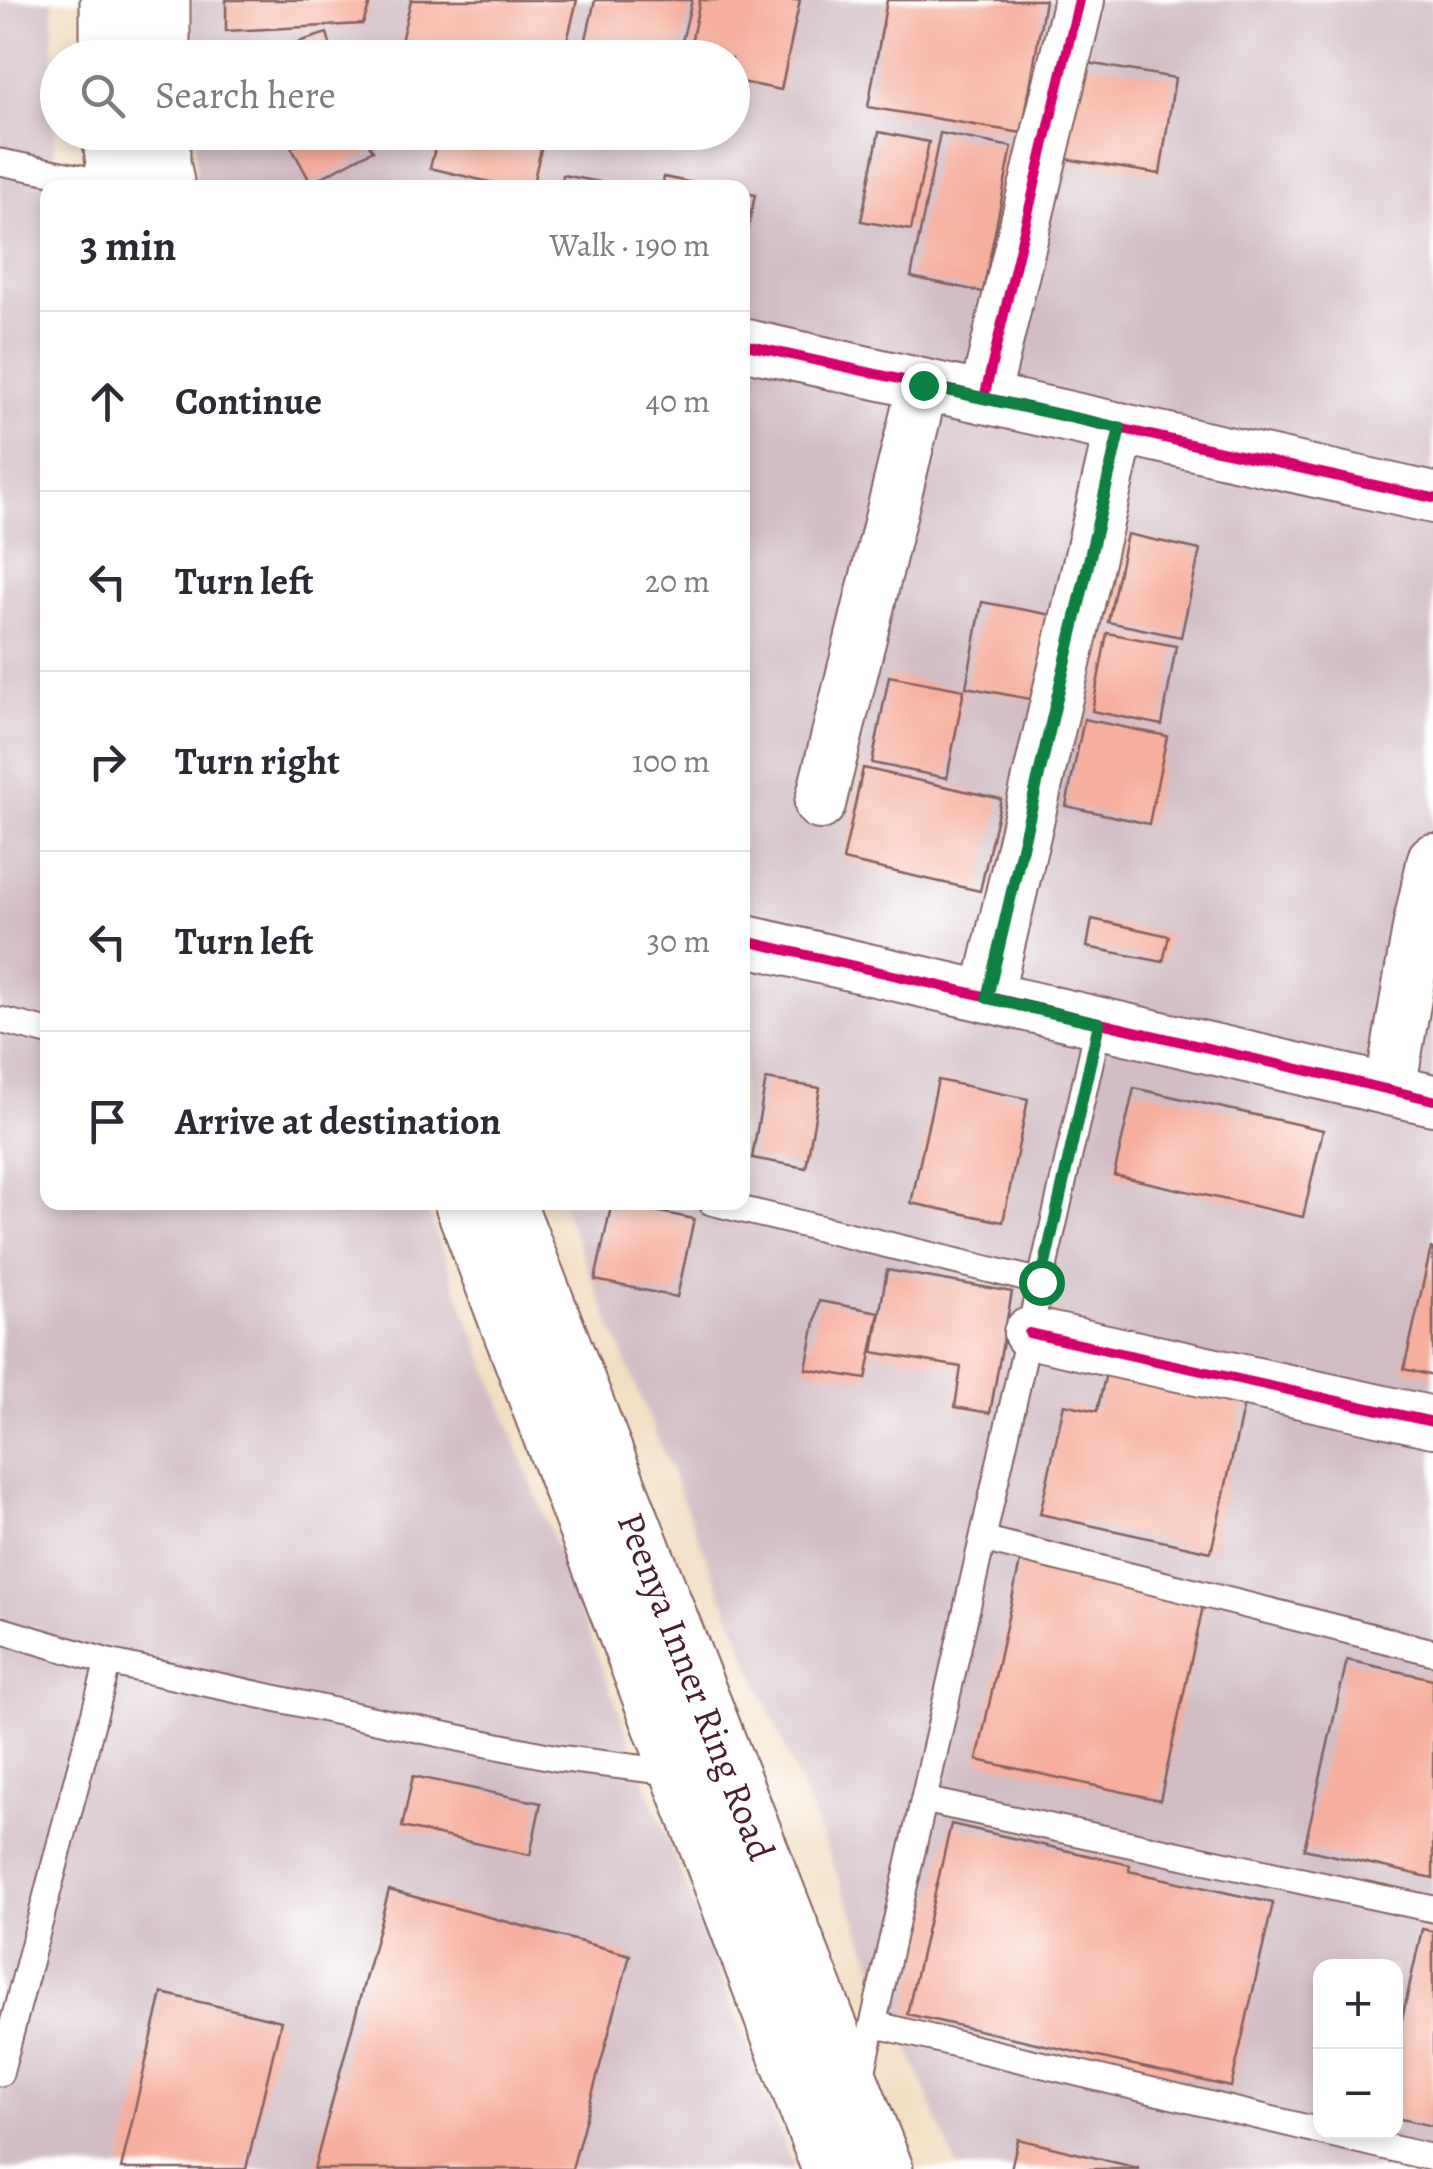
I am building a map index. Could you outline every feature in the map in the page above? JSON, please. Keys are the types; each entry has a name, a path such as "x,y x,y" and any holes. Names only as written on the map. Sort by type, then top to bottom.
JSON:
{"main road":[{"path":"108,0 108,40"},
{"path":"162,0 162,40"},
{"path":"125,150 146,176"},
{"name":"Peenya Inner Ring Road","path":"465,1210 830,2169"},
{"name":"Peenya Inner Ring Road","path":"510,1210 885,2169"}],"street":[{"path":"984,398 1079,0"},
{"path":"750,346 1433,498"},
{"path":"820,804 923,385"},
{"path":"987,998 1120,428"},
{"path":"750,942 1412,1095 1419,924 1433,859"},
{"path":"1029,1333 1433,1422"}],"lane":[{"path":"0,162 146,176"},
{"path":"0,1020 40,1030"},
{"path":"857,2098 1099,1023"},
{"path":"743,1210 1041,1282"},
{"path":"983,1539 1433,1652"},
{"path":"0,1630 108,1662 558,1758 679,1773"},
{"path":"0,2073 108,1662"},
{"path":"924,1800 1433,1908"},
{"path":"874,2024 1313,2129"},
{"path":"1355,2139 1433,2158"}],"shaded area":[{"path":"0,0 53,0 53,40 40,40 40,150 55,150 55,180 40,180 40,1210 427,1210 794,2169 0,2169"},
{"path":"191,0 1433,0 1433,2169 958,2169 564,1210 750,1210 750,180 196,180 195,150 750,150 750,40 192,40"}],"building":[{"path":"226,0 371,0 363,24 226,31"},
{"path":"411,0 577,0 567,40 401,40"},
{"path":"595,0 692,0 682,40 586,40"},
{"path":"700,0 800,0 781,90 750,84 750,40 692,40"},
{"path":"887,0 1045,0 1022,133 868,107"},
{"path":"327,33 329,40 305,40"},
{"path":"1082,62 1175,78 1160,174 1066,159"},
{"path":"879,132 929,142 911,230 861,221"},
{"path":"940,133 1012,147 983,292 911,277"},
{"path":"293,150 373,150 317,180 309,180"},
{"path":"434,150 541,150 534,180 481,180 430,168"},
{"path":"563,175 589,180 562,180"},
{"path":"750,194 755,195 750,220"},
{"path":"1127,534 1200,550 1181,637 1108,622"},
{"path":"982,602 1052,615 1035,700 966,687"},
{"path":"1107,633 1176,646 1162,725 1092,711"},
{"path":"889,676 964,690 947,778 872,763"},
{"path":"1084,719 1167,736 1149,824 1066,806"},
{"path":"863,768 1001,799 980,891 843,860"},
{"path":"1092,919 1169,936 1163,962 1087,947"},
{"path":"766,1079 820,1088 806,1168 752,1158"},
{"path":"938,1080 1028,1099 1003,1222 911,1203"},
{"path":"1134,1088 1323,1130 1303,1217 1114,1175"},
{"path":"610,1210 651,1210 694,1219 677,1297 595,1280"},
{"path":"1433,1249 1433,1376 1404,1369"},
{"path":"887,1270 1012,1292 990,1413 955,1407 961,1367 873,1352"},
{"path":"819,1301 879,1312 866,1379 806,1369"},
{"path":"1106,1373 1244,1404 1211,1552 1040,1514 1064,1404 1097,1411"},
{"path":"1020,1562 1204,1602 1160,1800 977,1760"},
{"path":"1347,1660 1433,1679 1433,1878 1304,1849"},
{"path":"413,1776 541,1803 530,1855 402,1827"},
{"path":"951,1824 1130,1865 1129,1871 1273,1903 1231,2087 907,2014"},
{"path":"389,1890 630,1955 572,2169 314,2169"},
{"path":"1422,1929 1433,1931 1433,2126 1403,2120 1403,2014"},
{"path":"162,1993 281,2021 246,2169 121,2169"},
{"path":"1018,2139 1138,2168 1138,2169 1011,2169"}],"cycle path":[{"path":"984,398 1079,0"},
{"path":"750,346 1433,498"},
{"path":"750,942 1433,1100"},
{"path":"1029,1333 1433,1422"}],"route":[{"path":"923,385 1120,428 987,998 1099,1023 1041,1282"}]}
